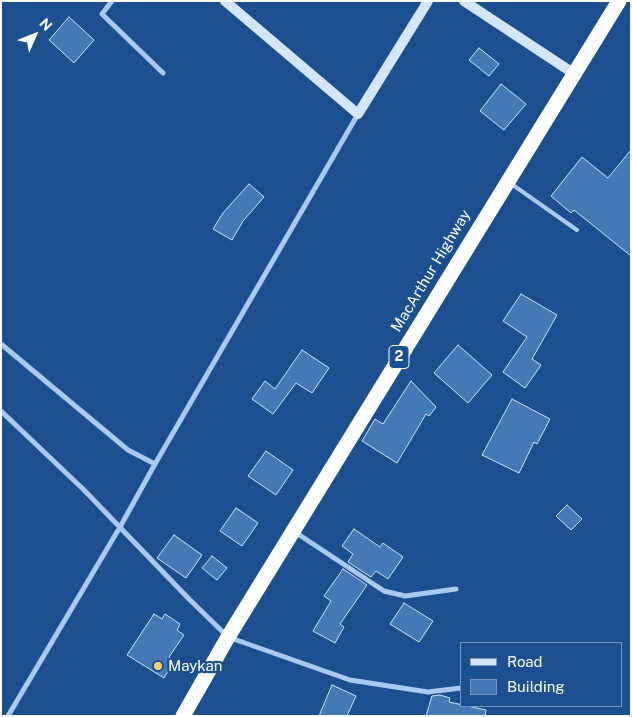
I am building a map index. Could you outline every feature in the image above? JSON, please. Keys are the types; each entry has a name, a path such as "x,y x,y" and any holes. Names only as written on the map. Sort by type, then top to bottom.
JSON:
{"highway":[{"name":"MacArthur Highway","path":"183,716 228,636 506,181 619,1"}],"street":[{"path":"112,1 102,14 164,73"},
{"path":"225,1 358,114"},
{"path":"8,716 120,528 155,464 358,114 428,1"},
{"path":"464,1 573,73"},
{"path":"1,344 128,450 155,464"},
{"path":"1,411 84,490 228,636 350,680 428,692 460,688"},
{"path":"293,530 384,591 405,596 456,589"}],"lane":[{"path":"506,181 577,230"}],"building":[{"path":"69,17 94,40 74,63 49,40"},
{"path":"479,48 499,64 489,76 469,60"},
{"path":"501,84 526,104 504,130 480,111"},
{"path":"631,150 631,256 574,210 571,213 551,196 582,157 608,178"},
{"path":"249,184 264,197 243,221 232,240 213,229 223,213"},
{"path":"521,294 557,315 532,359 541,365 525,388 503,372 527,337 503,321"},
{"path":"458,345 492,375 468,403 434,373"},
{"path":"302,350 329,368 312,393 296,383 273,414 252,399 265,381 275,389"},
{"path":"411,381 436,407 429,416 426,414 397,463 362,441 375,419 383,424"},
{"path":"512,399 550,419 537,444 534,442 519,473 482,455"},
{"path":"266,451 293,470 276,495 248,476"},
{"path":"567,505 582,519 571,530 556,516"},
{"path":"236,508 258,523 242,546 220,531"},
{"path":"354,529 380,547 383,543 403,557 388,579 376,571 371,577 348,562 353,554 342,546"},
{"path":"174,535 202,555 186,578 157,558"},
{"path":"212,556 227,568 217,580 202,568"},
{"path":"343,569 367,585 340,624 344,627 335,643 313,631 331,601 324,596"},
{"path":"404,603 433,621 419,642 390,624"},
{"path":"154,614 162,619 165,614 180,624 177,630 184,635 169,657 174,661 164,678 127,655"},
{"path":"332,685 356,696 347,716 319,716"},
{"path":"440,695 450,698 449,702 460,704 460,707 486,710 485,716 426,716 432,696"}],"place":[{"name":"Maykan","path":"158,666"}]}
